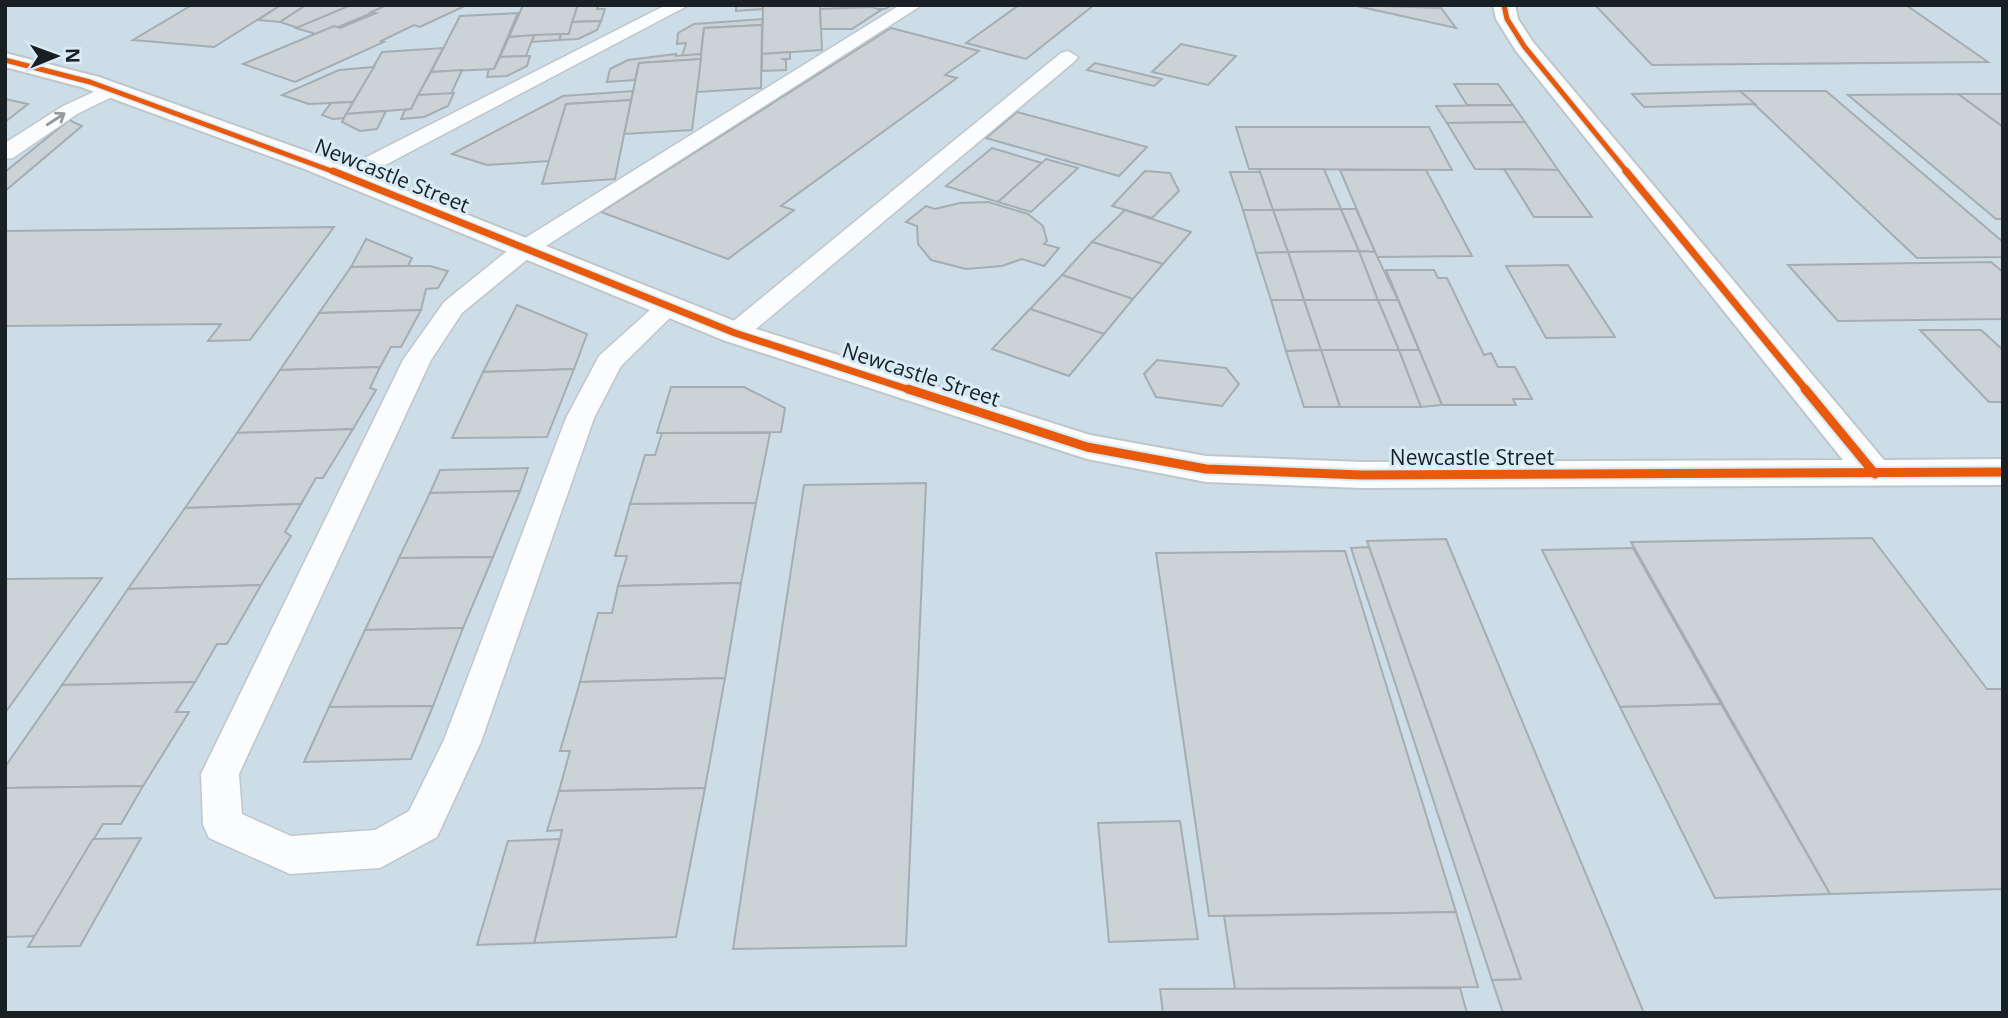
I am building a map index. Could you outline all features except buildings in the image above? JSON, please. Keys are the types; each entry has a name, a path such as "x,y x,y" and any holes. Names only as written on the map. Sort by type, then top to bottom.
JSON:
{"street":[{"path":"1504,5 1507,19 1524,46 1875,474"},
{"name":"Newcastle Street","path":"5,60 90,82 311,162 735,333 1087,447 1206,469 1362,475 2003,472"}],"lane":[{"path":"345,177 680,5"},
{"path":"670,305 609,362 580,418 462,742 423,824 380,849 290,855 223,825 220,774 417,360 453,308 526,248 913,5"},
{"path":"735,333 1068,57"},
{"path":"5,153 70,110 111,90"}],"shaded area":[{"path":"5,5 2003,5 2003,1013 5,1013"}],"cycle path":[{"path":"1504,5 1507,19 1524,46 1875,474"},
{"path":"5,60 90,82 311,162 735,333 1087,447 1206,469 1362,475 2003,472"}]}
